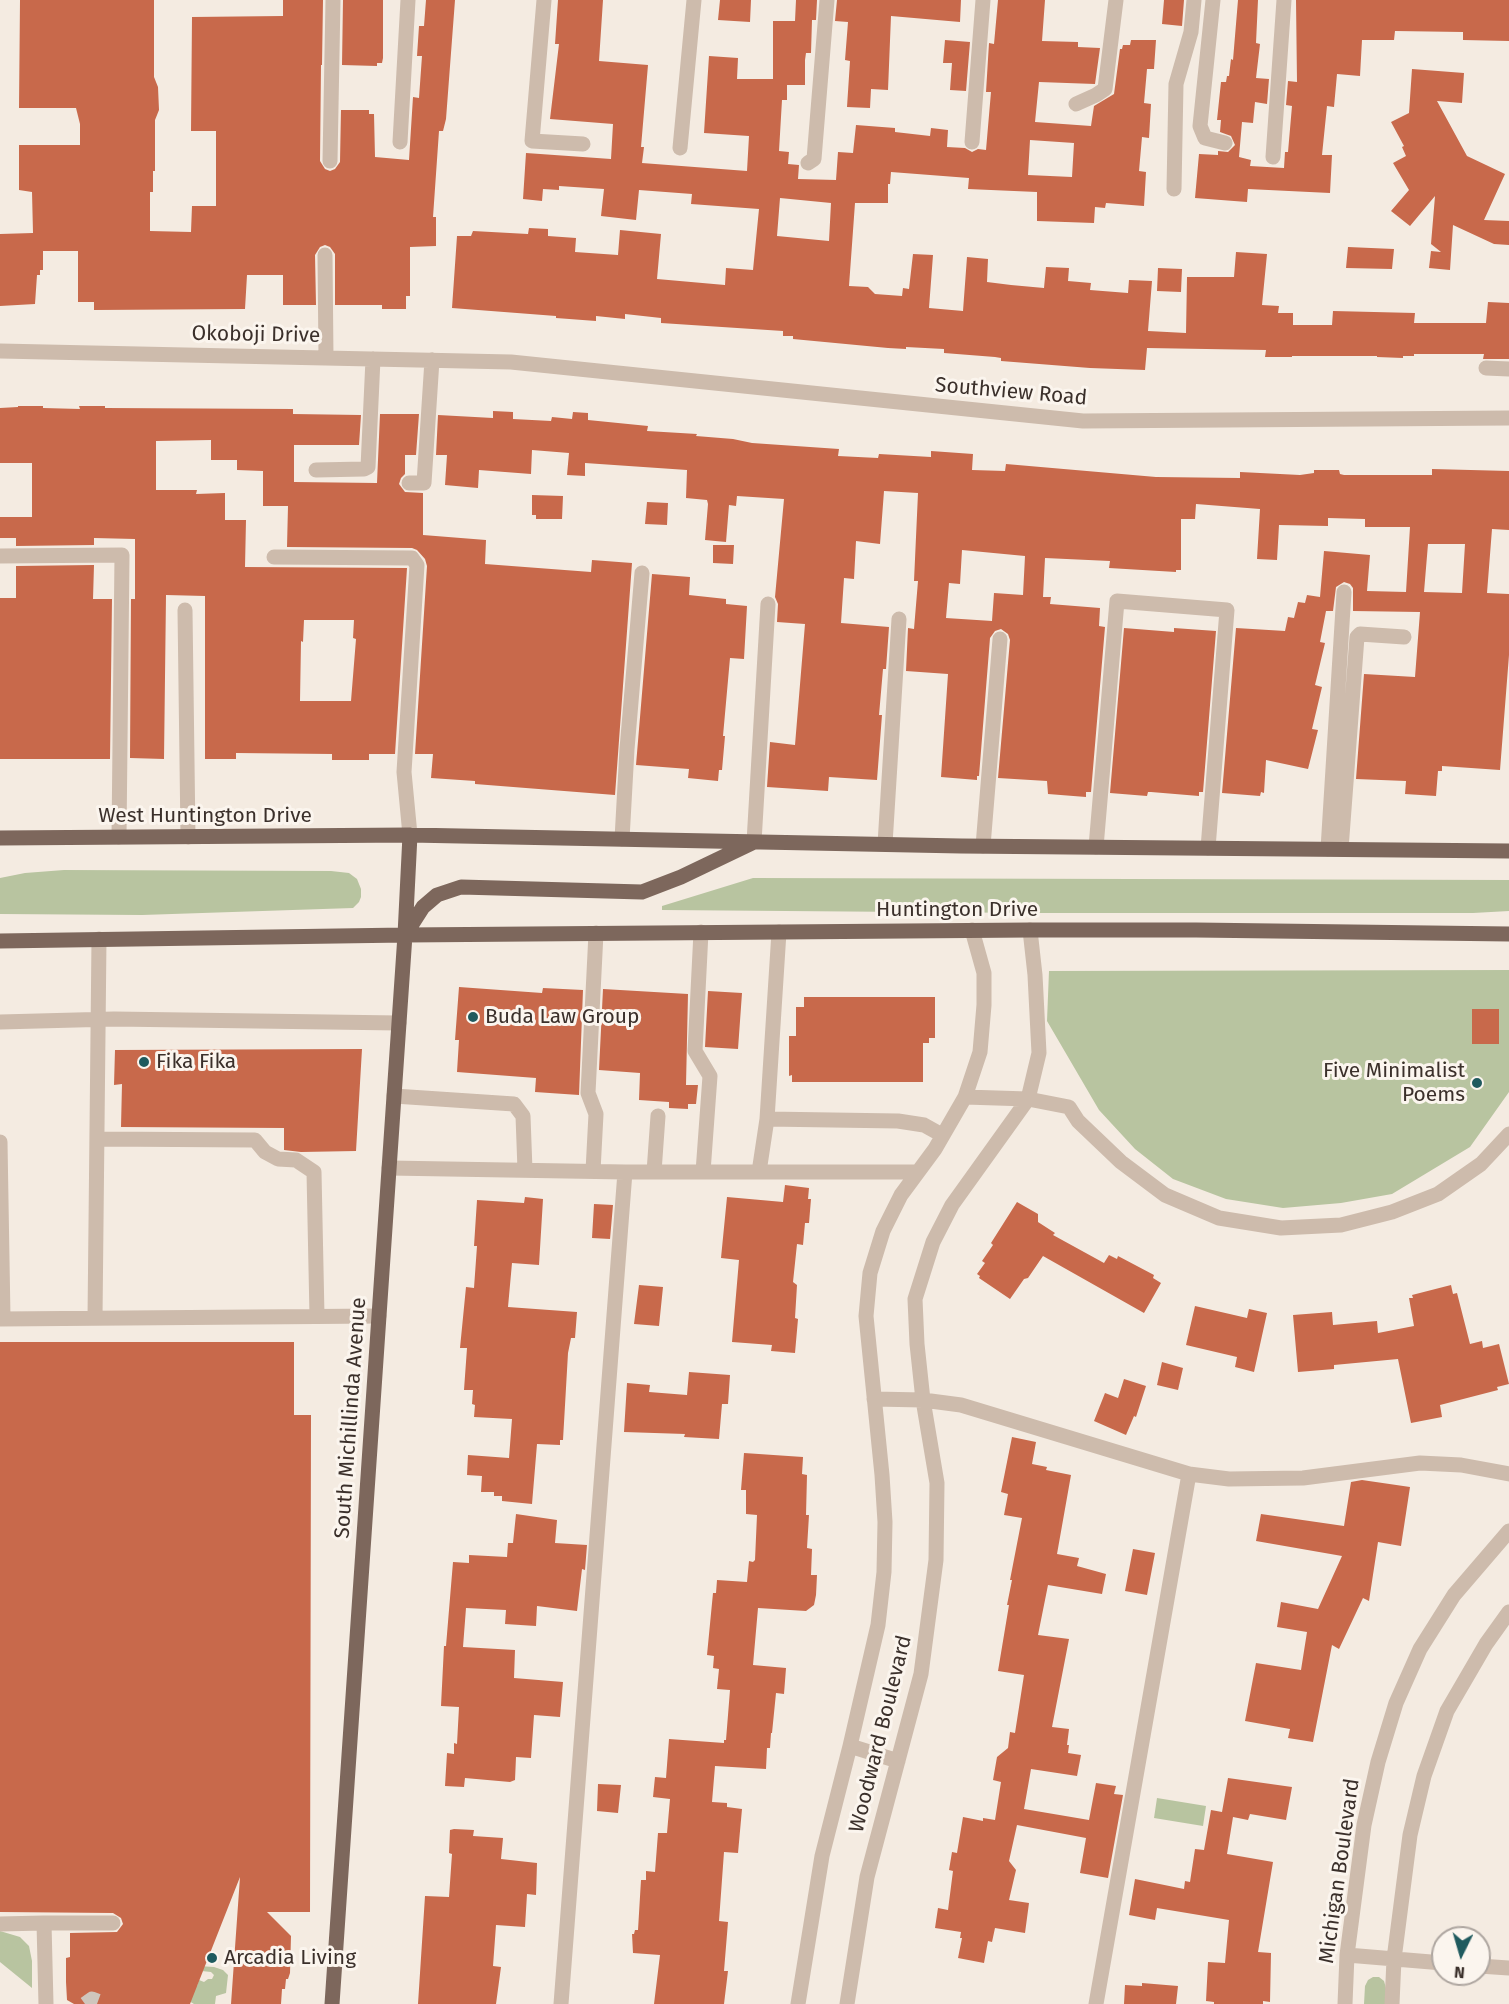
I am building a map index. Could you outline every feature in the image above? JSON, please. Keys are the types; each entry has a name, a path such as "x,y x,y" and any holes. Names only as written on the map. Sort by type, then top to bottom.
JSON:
{"main road":[{"name":"West Huntington Drive","path":"0,838 410,835"},
{"path":"410,835 983,846 1509,851"},
{"name":"South Michillinda Avenue","path":"332,2004 410,835"},
{"path":"0,941 405,934 423,907 437,895 461,887 642,891 681,877 754,842"},
{"name":"Huntington Drive","path":"405,934 972,930 1509,934"}],"street":[{"path":"330,161 333,0"},
{"path":"400,142 408,0"},
{"path":"544,0 532,141 583,144"},
{"path":"680,148 694,0"},
{"path":"808,163 814,159 827,0"},
{"path":"972,142 983,0"},
{"path":"1076,104 1105,89 1116,0"},
{"path":"1174,189 1176,84 1191,32 1194,0"},
{"path":"1213,0 1200,126 1205,138 1225,143"},
{"path":"1273,157 1284,0"},
{"path":"325,255 326,358"},
{"name":"Okoboji Drive","path":"0,351 511,362"},
{"path":"316,470 368,467 373,359"},
{"path":"409,483 424,483 432,360"},
{"name":"Southview Road","path":"511,362 1083,421 1509,418"},
{"path":"1486,368 1509,369"},
{"path":"0,556 122,555 119,837"},
{"path":"274,557 412,558 417,565 404,772 410,835"},
{"path":"622,839 642,573"},
{"path":"1335,849 1344,592"},
{"path":"1096,847 1117,601 1227,610 1208,848"},
{"path":"754,842 768,604"},
{"path":"185,610 188,837"},
{"path":"885,844 900,620"},
{"path":"1335,849 1357,637 1360,634 1404,637"},
{"path":"983,846 1000,639"},
{"name":"Woodward Boulevard","path":"798,2004 822,1856 878,1625 884,1572 885,1522 882,1475 866,1316 870,1273 883,1231 901,1195 935,1149 965,1097 980,1052 984,973 972,930"},
{"name":"Woodward Boulevard","path":"847,2004 867,1877 921,1674 936,1560 938,1483 923,1400 915,1299 933,1242 952,1205 1028,1099 1039,1053 1030,930"},
{"path":"701,932 695,1051 710,1076 703,1172"},
{"path":"759,1172 767,1119 779,932"},
{"path":"593,1171 596,1114 588,1093 596,933"},
{"path":"95,1318 99,939"},
{"path":"0,1022 98,1020 399,1023"},
{"path":"394,1096 514,1104 523,1116 525,1170"},
{"path":"965,1097 1028,1099 1069,1107 1078,1121 1121,1162 1165,1195 1220,1218 1281,1228 1341,1225 1392,1212 1438,1194 1481,1164 1509,1134"},
{"path":"654,1172 658,1116"},
{"path":"767,1119 898,1121 924,1125 942,1135"},
{"path":"97,1139 255,1140 265,1152 278,1159 296,1160 314,1172 317,1316"},
{"path":"0,1142 1,1318 379,1316"},
{"path":"389,1168 625,1172 918,1172"},
{"path":"561,2004 625,1172"},
{"path":"874,1399 923,1400 961,1405 1189,1474 1229,1479 1303,1478 1420,1463 1461,1465 1509,1474"},
{"path":"1096,2004 1189,1474"},
{"name":"Michigan Boulevard","path":"1345,2004 1347,1955 1364,1825 1378,1762 1396,1703 1420,1649 1454,1595 1509,1531"},
{"path":"1392,2004 1394,1959 1410,1834 1424,1776 1447,1711 1486,1644 1509,1612"},
{"path":"850,1746 898,1761"},
{"path":"44,1923 46,2004"},
{"path":"0,1924 113,1923"},
{"path":"1347,1955 1431,1962"},
{"path":"1491,1967 1509,1968"}],"green space":[{"path":"64,870 331,871 349,873 357,879 361,897 353,908 142,915 0,914 0,878 25,873"},
{"path":"753,878 1509,880 1509,911 1473,913 1033,913 662,910 662,906"},
{"path":"1509,970 1509,1092 1470,1147 1392,1194 1341,1203 1283,1208 1226,1199 1173,1179 1135,1149 1099,1110 1047,1021 1049,971"},
{"path":"1157,1798 1206,1806 1203,1826 1154,1818"},
{"path":"0,1931 20,1937 29,1946 32,1961 32,1988 0,1962"},
{"path":"127,1958 140,1961 142,1959 158,1961 163,1959 169,1961 168,1964 214,1967 223,1970 228,1975 226,1993 216,1996 215,2004 194,2004 179,1995 178,1997 168,1989 162,1990 143,1975 138,1975 127,1968","holes":["192,1970 211,1972 214,1975 212,1979 204,1982 199,1980 197,1986 190,1989 185,1987 182,1981 184,1974"]},
{"path":"1373,1977 1379,1977 1384,1981 1386,2004 1364,2004 1365,1986"}],"building":[{"path":"20,0 154,0 154,77 158,87 159,110 155,120 155,171 153,171 153,192 150,192 150,231 191,232 192,206 216,206 216,131 191,131 192,17 283,16 283,0 323,0 320,161 325,169 330,171 335,169 340,162 341,110 369,110 369,114 374,114 375,157 409,160 413,97 419,98 422,56 417,56 419,26 424,26 426,0 455,0 446,119 443,131 439,131 433,217 436,217 436,246 410,247 410,296 406,296 406,309 382,309 382,305 335,305 335,254 330,247 325,245 320,247 315,255 316,305 283,305 283,275 247,275 245,309 94,310 94,302 78,302 78,251 43,251 43,270 40,270 40,275 37,275 35,304 0,306 0,234 33,233 32,192 19,190 19,145 80,145 80,124 76,108 19,108"},
{"path":"343,0 383,0 383,58 382,63 377,63 377,66 342,65"},
{"path":"558,0 603,0 599,61 648,65 641,147 644,147 642,163 747,171 749,136 704,133 709,56 738,58 737,79 773,79 773,21 795,21 796,0 817,0 816,20 812,20 811,53 806,53 805,60 805,85 787,85 787,100 782,100 779,151 789,152 788,164 799,165 798,179 836,180 838,152 853,153 856,125 895,128 895,132 930,136 931,128 948,130 947,147 965,148 972,152 978,149 986,150 991,92 986,92 989,43 994,44 998,0 1045,0 1042,41 1078,42 1078,47 1100,48 1095,84 1039,82 1035,122 1091,126 1094,106 1114,94 1120,49 1123,45 1130,45 1131,40 1156,40 1154,69 1147,69 1144,103 1151,104 1149,138 1142,137 1139,171 1146,172 1144,206 1106,203 1105,208 1095,207 1094,223 1037,221 1037,192 968,189 969,178 891,172 890,184 888,184 888,203 855,203 849,286 868,287 875,294 902,296 903,288 909,289 913,254 933,255 929,308 963,311 967,257 988,259 987,282 1011,285 1044,288 1046,267 1069,268 1068,281 1091,283 1090,290 1128,293 1129,280 1152,281 1148,331 1186,333 1187,277 1234,277 1236,252 1267,254 1262,305 1279,306 1278,313 1293,313 1293,325 1332,325 1333,311 1415,313 1414,323 1486,323 1488,302 1509,303 1509,359 1483,359 1484,354 1414,354 1414,356 1403,356 1403,358 1377,356 1265,357 1266,350 1147,348 1145,370 1090,368 1001,361 1001,358 995,357 944,353 944,349 888,348 793,339 793,336 783,336 783,331 661,323 661,318 625,314 625,319 596,316 596,321 452,308 457,236 471,236 473,231 528,234 529,228 548,229 548,236 576,238 575,252 618,255 620,230 661,234 657,279 725,285 726,268 753,270 759,209 691,204 692,194 639,190 636,220 601,216 604,189 559,186 559,190 543,189 542,201 523,199 526,153 611,159 613,124 550,119 559,44 555,44","holes":["1030,140 1074,143 1072,177 1028,175","780,198 831,203 829,241 777,236"]},
{"path":"720,0 751,0 750,22 718,20"},
{"path":"837,0 961,0 960,22 891,16 888,90 871,89 870,108 847,107 850,61 845,60 848,22 835,21"},
{"path":"1164,0 1184,0 1182,26 1162,24"},
{"path":"1238,0 1258,0 1256,43 1260,44 1256,78 1269,79 1267,104 1255,102 1253,123 1242,122 1239,157 1251,160 1250,166 1284,168 1285,152 1288,152 1292,106 1286,105 1288,81 1297,82 1296,0 1509,0 1509,41 1463,40 1463,32 1395,31 1394,40 1362,40 1360,76 1337,74 1334,107 1327,106 1322,155 1332,155 1330,193 1248,189 1247,202 1195,198 1199,154 1218,155 1218,151 1228,152 1235,145 1231,136 1220,132 1221,120 1217,120 1221,82 1226,82 1231,59 1233,60"},
{"path":"945,40 970,42 966,91 950,90 952,63 943,63"},
{"path":"1412,69 1464,73 1462,103 1437,101 1467,156 1505,174 1484,220 1509,221 1509,245 1494,244 1453,225 1450,270 1429,268 1431,251 1441,252 1431,244 1435,196 1410,226 1391,211 1409,190 1393,163 1406,156 1402,147 1404,146 1391,122 1409,113"},
{"path":"1348,247 1394,249 1392,269 1346,268"},
{"path":"1158,268 1182,269 1181,292 1157,291"},
{"path":"0,408 293,409 293,414 361,415 359,445 294,445 294,482 377,483 380,414 419,414 416,455 405,455 405,474 399,484 405,492 423,493 423,535 486,540 485,564 591,572 592,560 632,563 615,795 475,784 475,781 431,778 433,754 415,754 427,566 425,559 412,548 287,547 288,506 263,506 263,471 237,470 237,460 211,460 211,440 156,441 156,490 197,490 196,494 225,493 225,520 246,520 245,567 407,568 395,754 369,754 369,760 332,760 332,754 236,753 236,759 205,759 205,596 166,595 164,759 130,758 131,599 135,599 135,539 94,538 94,545 16,546 16,538 0,538 0,517 32,517 32,463 0,463","holes":["304,620 354,620 353,638 356,639 351,701 300,701 301,641 303,642"]},
{"path":"493,411 513,412 513,419 551,421 552,417 572,419 573,412 588,413 588,420 648,426 647,431 697,434 696,436 752,443 839,449 838,456 878,458 879,454 931,457 931,451 973,454 972,470 1005,471 1006,464 1156,477 1240,478 1240,472 1300,475 1314,473 1314,470 1339,470 1340,474 1344,475 1432,475 1432,469 1509,471 1509,530 1492,529 1487,593 1509,594 1509,655 1500,770 1442,766 1442,771 1438,771 1436,796 1405,794 1406,781 1356,779 1364,674 1415,677 1420,612 1353,611 1353,588 1344,582 1336,587 1333,611 1326,611 1320,642 1325,643 1315,685 1322,687 1312,729 1318,730 1308,769 1266,760 1264,793 1261,792 1260,796 1222,793 1236,628 1285,631 1288,617 1294,618 1298,602 1305,603 1307,595 1320,597 1324,551 1370,555 1367,591 1406,592 1410,527 1365,527 1365,519 1328,518 1328,526 1279,525 1277,560 1257,559 1260,509 1196,504 1195,519 1181,519 1181,570 1176,570 1176,572 1109,568 1110,561 1045,558 1043,597 1051,597 1050,604 1100,608 1099,626 1105,627 1091,792 1086,792 1086,797 1048,794 1047,781 998,778 1010,640 1008,634 1001,629 995,631 990,638 979,776 977,780 941,777 948,674 906,671 908,628 914,629 918,581 914,581 918,493 884,491 880,544 856,541 854,579 844,578 841,623 889,627 879,715 882,715 877,780 829,777 828,791 767,787 770,742 795,745 805,624 777,622 778,604 775,597 784,499 737,496 736,506 729,505 726,542 705,540 707,500 686,498 687,470 585,463 585,476 567,475 569,453 532,450 531,474 479,470 478,488 445,485 447,455 436,455 438,415 493,418","holes":["1428,544 1465,544 1462,593 1424,592","962,550 1025,556 1023,595 994,593 992,621 946,618 949,583 960,584"]},
{"path":"532,495 563,496 562,519 536,519 536,515 532,515"},
{"path":"647,502 668,503 667,525 645,524"},
{"path":"713,545 734,545 733,564 713,563"},
{"path":"94,565 93,599 112,599 110,759 0,759 0,598 16,598 16,566"},
{"path":"652,574 690,577 689,595 726,599 726,604 747,606 744,659 730,658 722,770 719,770 718,781 688,778 689,769 636,765"},
{"path":"1124,628 1174,632 1174,628 1216,631 1203,792 1199,792 1199,796 1151,792 1148,792 1147,796 1110,793"},
{"path":"459,987 542,993 543,988 583,990 579,1095 535,1092 536,1078 457,1072 459,1040 455,1040"},
{"path":"603,989 688,994 686,1085 698,1085 696,1104 688,1104 688,1109 669,1108 669,1102 639,1100 640,1073 599,1070"},
{"path":"708,991 742,993 738,1049 705,1047"},
{"path":"804,997 935,997 935,1038 929,1038 929,1043 923,1043 923,1082 792,1082 792,1075 789,1076 789,1036 796,1036 796,1007 804,1007"},
{"path":"1472,1009 1499,1009 1499,1044 1472,1044"},
{"path":"362,1049 356,1151 284,1150 284,1128 121,1127 122,1084 114,1085 115,1050"},
{"path":"785,1185 809,1188 808,1199 811,1199 809,1223 805,1223 803,1245 797,1244 793,1282 797,1285 795,1318 798,1319 795,1353 771,1351 772,1345 732,1342 739,1260 721,1258 727,1197 783,1202"},
{"path":"525,1197 543,1199 539,1265 512,1263 508,1307 577,1312 575,1338 571,1338 568,1353 563,1440 560,1440 560,1445 537,1444 532,1504 502,1501 502,1496 494,1496 494,1492 481,1492 482,1476 467,1475 468,1455 509,1458 512,1419 474,1417 473,1390 464,1390 467,1348 460,1348 466,1287 474,1288 477,1200 524,1203"},
{"path":"1017,1202 1038,1214 1038,1222 1055,1233 1053,1235 1104,1263 1109,1255 1117,1259 1118,1256 1154,1275 1153,1278 1161,1283 1144,1313 1043,1256 1010,1299 979,1278 977,1274 985,1263 982,1261 993,1245 991,1243"},
{"path":"594,1204 613,1205 610,1239 592,1238"},
{"path":"639,1285 663,1287 659,1326 634,1324"},
{"path":"1451,1285 1453,1294 1457,1293 1470,1344 1482,1341 1483,1348 1499,1344 1509,1384 1497,1387 1498,1390 1440,1405 1442,1417 1411,1423 1398,1359 1334,1365 1334,1369 1298,1372 1293,1315 1332,1312 1333,1325 1377,1321 1378,1333 1414,1326 1409,1298 1413,1298 1412,1295"},
{"path":"1195,1306 1247,1318 1249,1309 1267,1313 1254,1372 1235,1367 1237,1357 1186,1345"},
{"path":"0,1342 294,1342 294,1415 311,1415 310,1912 267,1912 291,1936 290,1973 286,1979 285,1989 282,1989 281,2004 231,2004 240,1877 190,2004 74,2004 67,2000 66,1958 70,1957 70,1933 117,1932 123,1924 121,1918 113,1913 0,1912"},
{"path":"1162,1362 1183,1368 1178,1390 1157,1385"},
{"path":"689,1372 730,1375 728,1404 722,1404 719,1439 684,1437 685,1434 624,1432 627,1383 650,1385 649,1392 687,1395"},
{"path":"1124,1379 1146,1386 1136,1417 1134,1416 1126,1435 1094,1421 1105,1393 1118,1398"},
{"path":"1012,1437 1036,1442 1032,1464 1047,1467 1046,1470 1071,1475 1057,1554 1079,1558 1077,1566 1106,1574 1102,1594 1048,1585 1038,1635 1069,1639 1052,1727 1069,1729 1068,1753 1081,1755 1077,1776 1031,1769 1024,1809 1089,1820 1096,1783 1116,1786 1114,1794 1123,1795 1108,1878 1080,1873 1086,1838 1017,1825 1009,1861 1016,1870 1009,1900 1029,1903 1025,1933 995,1928 992,1942 988,1941 984,1963 958,1958 961,1932 935,1928 938,1908 948,1910 953,1871 949,1870 952,1852 957,1853 963,1817 983,1821 983,1818 995,1820 1001,1782 993,1780 997,1757 1008,1748 1010,1732 1015,1733 1024,1675 998,1671 1009,1605 1007,1605 1012,1580 1010,1580 1022,1518 1004,1515 1008,1494 1001,1492"},
{"path":"744,1453 803,1457 802,1474 807,1475 806,1515 809,1515 807,1548 812,1549 811,1575 817,1575 816,1595 814,1605 806,1611 758,1608 753,1665 786,1668 784,1694 776,1693 766,1769 715,1766 712,1802 727,1803 727,1807 742,1809 738,1853 724,1852 719,1921 728,1922 724,1971 728,1971 724,2004 654,2004 660,1955 633,1953 632,1934 638,1930 641,1880 646,1880 646,1871 655,1872 658,1833 667,1833 670,1799 653,1797 655,1777 666,1778 669,1739 724,1743 726,1740 730,1690 717,1689 719,1669 713,1668 714,1656 707,1655 713,1593 716,1593 717,1580 747,1582 749,1561 755,1560 757,1515 746,1514 746,1490 741,1490"},
{"path":"1362,1480 1410,1487 1401,1546 1378,1542 1369,1601 1363,1598 1339,1649 1332,1645 1313,1742 1288,1738 1290,1729 1245,1721 1256,1663 1301,1670 1307,1632 1277,1627 1281,1602 1318,1609 1342,1556 1256,1541 1261,1514 1344,1526 1351,1482"},
{"path":"516,1514 557,1520 555,1543 587,1545 577,1611 537,1606 536,1626 505,1624 506,1610 466,1608 463,1647 515,1650 514,1678 563,1682 560,1717 534,1715 531,1758 516,1757 515,1780 510,1782 465,1778 464,1787 445,1786 447,1753 454,1754 454,1743 457,1744 459,1707 441,1706 444,1646 446,1646 453,1562 469,1563 469,1555 507,1557 508,1543 513,1543"},
{"path":"1133,1549 1155,1553 1147,1595 1125,1591"},
{"path":"1228,1778 1292,1787 1286,1820 1250,1814 1248,1820 1233,1817 1227,1854 1273,1862 1258,1952 1271,1953 1270,2002 1263,2001 1263,2004 1214,2004 1214,2002 1206,2001 1208,1962 1225,1963 1229,1920 1157,1908 1155,1920 1129,1915 1135,1879 1184,1889 1185,1881 1190,1882 1195,1849 1204,1850 1211,1810 1222,1812"},
{"path":"598,1784 621,1785 618,1813 597,1811"},
{"path":"450,1830 474,1830 473,1836 503,1838 501,1859 537,1863 536,1895 527,1894 525,1927 496,1925 493,1966 501,1967 496,2004 418,2004 425,1896 449,1897 452,1854 449,1853"},
{"path":"1142,1983 1178,1986 1176,2004 1124,2004 1125,1985 1142,1986"}],"tunnel":[{"path":"85,2004 92,1999 103,2003"}],"place":[{"name":"Buda Law Group","path":"473,1017"},
{"name":"Fika Fika","path":"144,1062"},
{"name":"Five Minimalist Poems","path":"1477,1083"},
{"name":"Arcadia Living","path":"212,1958"}]}
